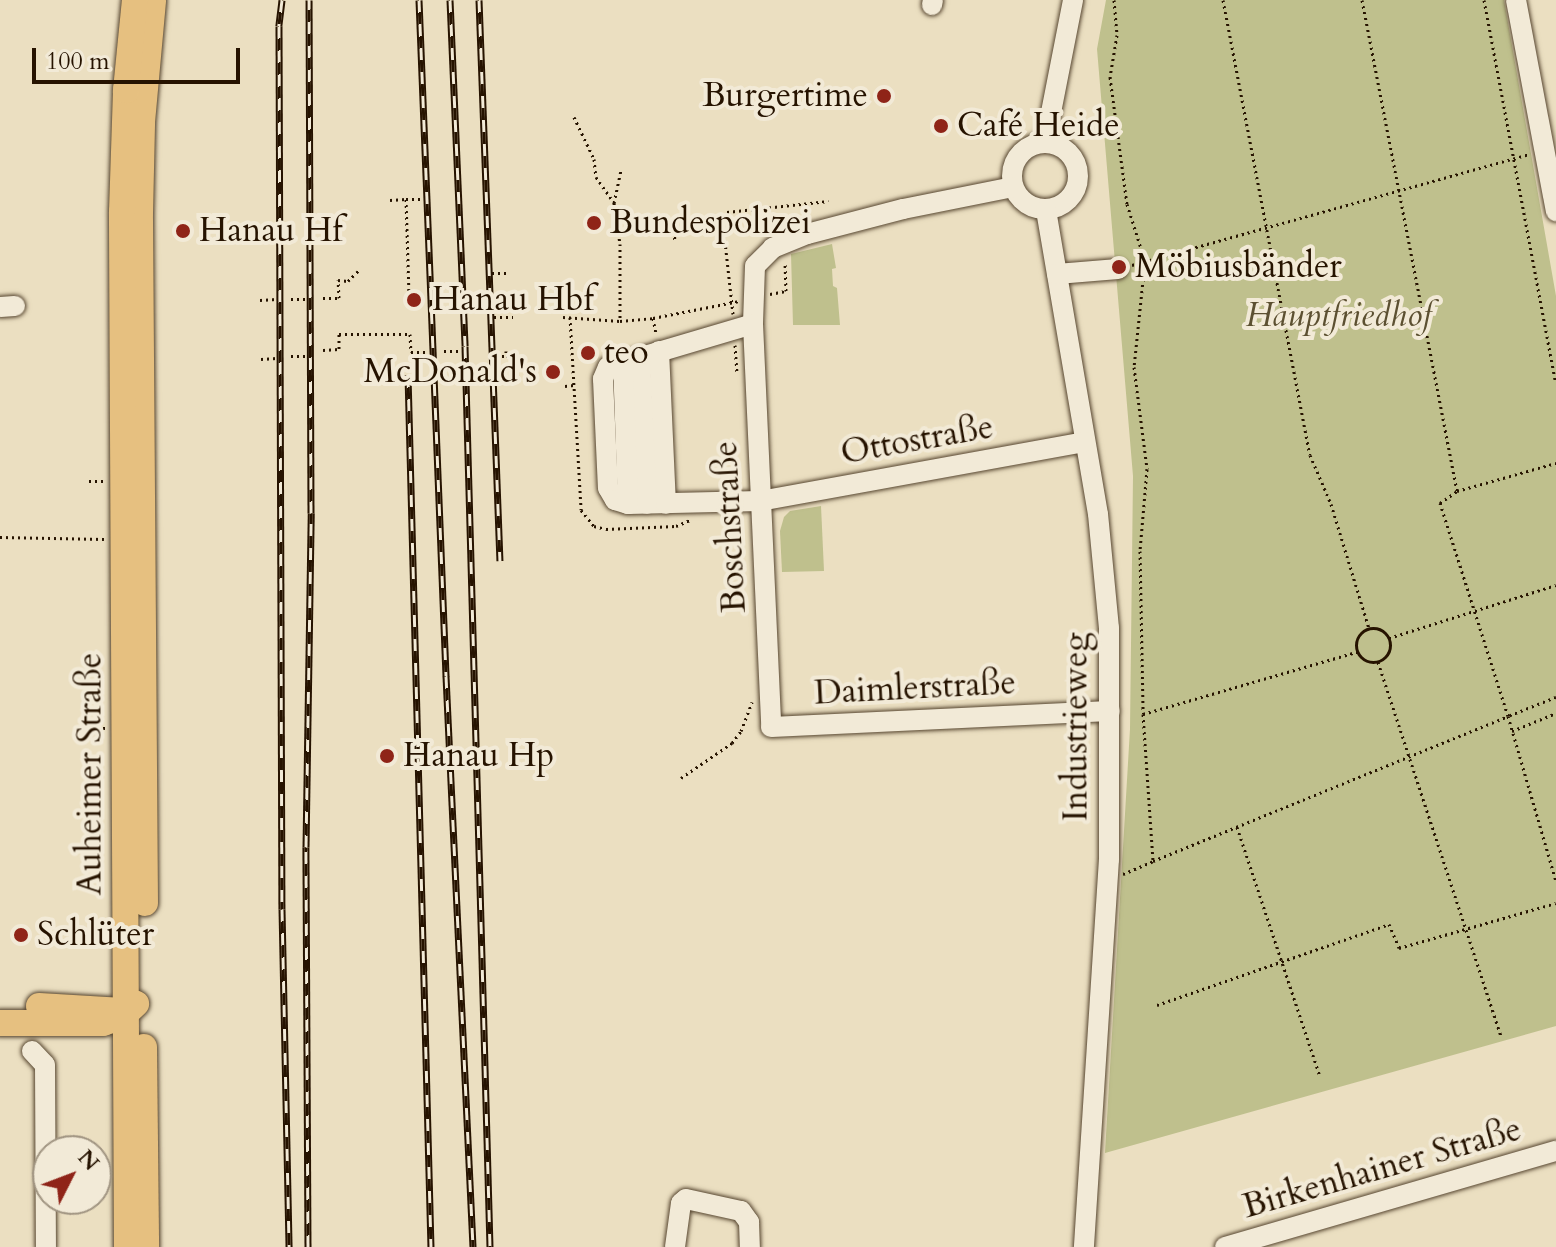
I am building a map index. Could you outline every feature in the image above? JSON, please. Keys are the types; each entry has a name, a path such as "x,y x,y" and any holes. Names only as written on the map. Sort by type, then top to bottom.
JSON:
{"main road":[{"name":"Auheimer Straße","path":"135,0 126,90 122,212 134,540 146,1247"},
{"name":"Auheimer Straße","path":"127,1247 127,952 140,213 142,122 153,0"},
{"path":"83,1016 127,952"},
{"path":"127,1013 144,991"},
{"path":"0,1005 83,1016 114,1045 127,1070"},
{"path":"0,1023 83,1016 115,1008 127,1013 144,1033"}],"street":[{"path":"1045,143 1073,0"},
{"path":"1516,0 1556,211"},
{"path":"1045,143 1062,147 1073,157 1079,179 1068,201 1046,210 1031,207 1020,199 1013,187 1013,167 1018,156 1027,148 1045,143"},
{"path":"752,241 779,251 807,234 903,209 1013,187"},
{"name":"Industrieweg","path":"1046,210 1104,562 1110,711 1107,880 1084,1247"},
{"name":"Boschstraße","path":"771,727 753,298 755,266 779,251"},
{"path":"1057,274 1118,269"},
{"path":"641,357 647,504 615,500 608,488 603,379 608,367 641,357 753,324"},
{"name":"Ottostraße","path":"647,504 760,501 1085,442"},
{"name":"Daimlerstraße","path":"771,727 1110,711"},
{"path":"32,1051 45,1065 46,1247"},
{"name":"Birkenhainer Straße","path":"1225,1247 1556,1151"},
{"path":"675,1247 681,1203 686,1199 741,1211 749,1222 750,1247"},
{"path":"1086,1200 1090,1224 1101,1247"}],"path":[{"path":"1114,0 1117,35 1110,77 1127,204 1145,261 1134,367 1147,469 1140,551 1143,714 1153,861"},
{"path":"1223,0 1310,455 1331,504 1369,628"},
{"path":"1362,0 1457,491"},
{"path":"1484,0 1556,383"},
{"path":"574,117 594,159 596,177 614,203"},
{"path":"1118,269 1544,150"},
{"path":"620,321 620,244 614,203 621,171"},
{"path":"406,199 409,297 417,299 424,296"},
{"path":"390,200 420,199"},
{"path":"727,212 828,201"},
{"path":"728,203 728,282"},
{"path":"674,219 675,242"},
{"path":"720,221 726,221"},
{"path":"563,317 620,321 653,318 786,291 779,251"},
{"path":"323,298 339,298 338,280 348,281 359,270"},
{"path":"492,273 502,276 510,273"},
{"path":"442,295 449,297 457,294"},
{"path":"260,300 269,302 277,299"},
{"path":"291,299 307,299"},
{"path":"500,310 500,317"},
{"path":"494,317 513,317"},
{"path":"323,350 332,347 339,349 339,334 410,334 411,352 419,349 426,352"},
{"path":"444,351 459,351"},
{"path":"496,356 515,355"},
{"path":"291,356 308,356"},
{"path":"261,359 277,358"},
{"path":"565,386 574,385"},
{"path":"1556,463 1457,491 1440,503 1508,716 1556,881"},
{"path":"0,537 134,540"},
{"path":"1389,638 1556,585"},
{"path":"1369,628 1383,631 1389,638 1390,648 1378,662 1370,663 1357,652 1359,634 1369,628"},
{"path":"1143,714 1357,652"},
{"path":"1378,662 1501,1036"},
{"path":"681,778 732,743 741,731 753,697"},
{"path":"1107,880 1556,697"},
{"path":"1512,731 1556,713"},
{"path":"1237,827 1320,1077"},
{"path":"1157,1005 1389,924 1399,948 1556,903"}],"green space":[{"name":"Hauptfriedhof","path":"1106,0 1504,0 1556,296 1556,1026 1105,1153 1130,729 1133,476 1097,49"},
{"path":"832,244 836,268 832,269 833,286 837,288 840,325 793,325 791,254"},
{"path":"821,506 824,571 782,572 780,531 784,517 790,511"}],"railway":[{"path":"282,0 279,26 282,909 289,1247"},
{"path":"308,1247 306,847 311,513 309,0"},
{"path":"419,0 473,1247"},
{"path":"450,0 465,346 490,1247"},
{"path":"479,0 500,561"},
{"path":"408,375 431,1247"}],"place":[{"name":"Burgertime","path":"884,96"},
{"name":"Café Heide","path":"941,126"},
{"name":"Bundespolizei","path":"594,223"},
{"name":"Hanau Hf","path":"183,231"},
{"name":"Möbiusbänder","path":"1119,267"},
{"name":"Hanau Hbf","path":"414,300"},
{"name":"teo","path":"588,353"},
{"name":"McDonald's","path":"553,372"},
{"name":"Hanau Hp","path":"387,756"},
{"name":"Schlüter","path":"21,935"}]}
